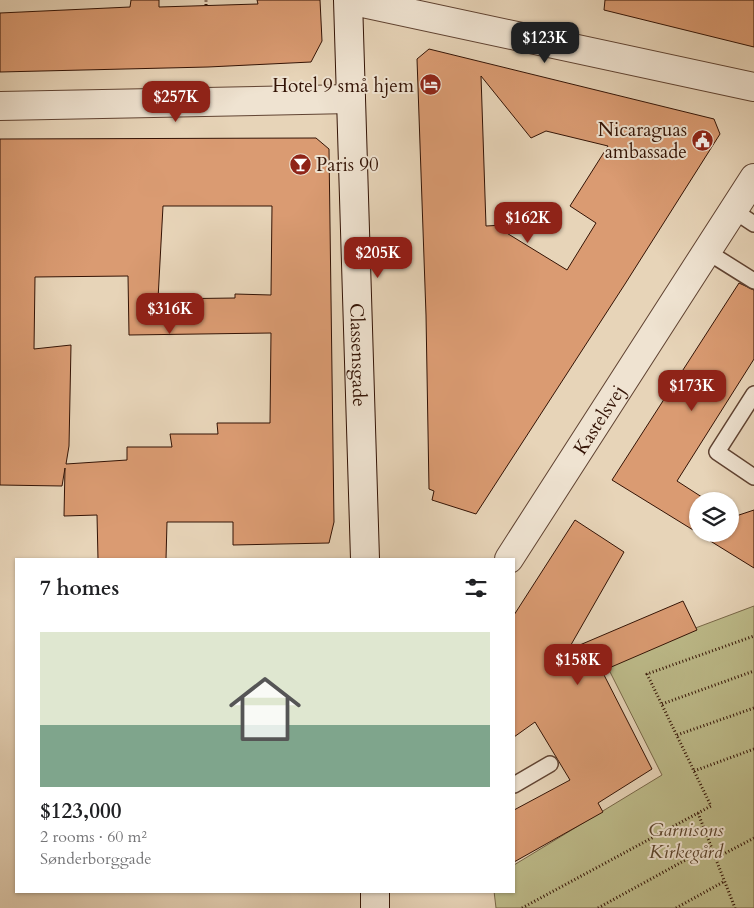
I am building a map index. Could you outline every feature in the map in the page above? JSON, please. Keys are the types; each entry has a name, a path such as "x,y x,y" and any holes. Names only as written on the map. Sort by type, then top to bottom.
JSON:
{"street":[{"path":"348,0 754,88"},
{"name":"Classensgade","path":"348,0 365,558"},
{"path":"0,106 351,99"},
{"name":"Kastelsvej","path":"510,558 706,252 744,217 754,178"},
{"path":"375,893 375,908"}],"lane":[{"path":"706,252 754,281"},
{"path":"754,394 717,452 754,477"},
{"path":"515,784 550,764"}],"path":[{"path":"206,0 206,5"},
{"path":"522,908 711,806 647,674 754,636"},
{"path":"662,704 754,671"},
{"path":"677,735 754,708"},
{"path":"694,771 754,749"},
{"path":"698,813 735,908"},
{"path":"716,858 754,838"},
{"path":"598,908 711,846"},
{"path":"676,908 725,881"}],"green space":[{"name":"Garnisons Kirkegård","path":"754,606 754,908 496,908 494,893 515,893 515,864 662,775 605,662"}],"building":[{"path":"131,0 159,0 159,7 258,4 257,0 320,0 322,41 311,62 208,67 0,72 0,13 130,7"},
{"path":"605,0 754,0 754,47 604,10"},
{"path":"429,49 714,119 720,134 476,514 432,500 434,491 429,489 426,315 417,59","holes":["481,76 531,138 546,131 608,146 570,206 596,223 567,270 505,232 504,225 486,226"]},
{"path":"316,138 329,149 334,522 329,543 233,545 233,522 167,522 166,558 98,558 97,515 64,516 65,468 62,486 0,485 0,139","holes":["163,206 272,206 271,295 235,294 235,298 158,299","128,276 129,335 271,333 270,423 217,423 218,434 170,434 172,447 127,447 127,460 66,464 69,446 71,345 34,349 35,277"]},
{"path":"739,283 754,290 754,359 677,481 694,492 689,492 689,527 612,480"},
{"path":"754,510 754,568 712,542 739,542 739,515"},
{"path":"575,520 624,552 568,650 683,601 697,630 602,671 652,769 598,803 603,812 515,861 515,809 570,780 535,722 515,736 515,613"}],"place":[{"name":"Hotel 9 små hjem","path":"430,85"},
{"name":"Nicaraguas ambassade","path":"703,140"},
{"name":"Paris 90","path":"300,164"}]}
